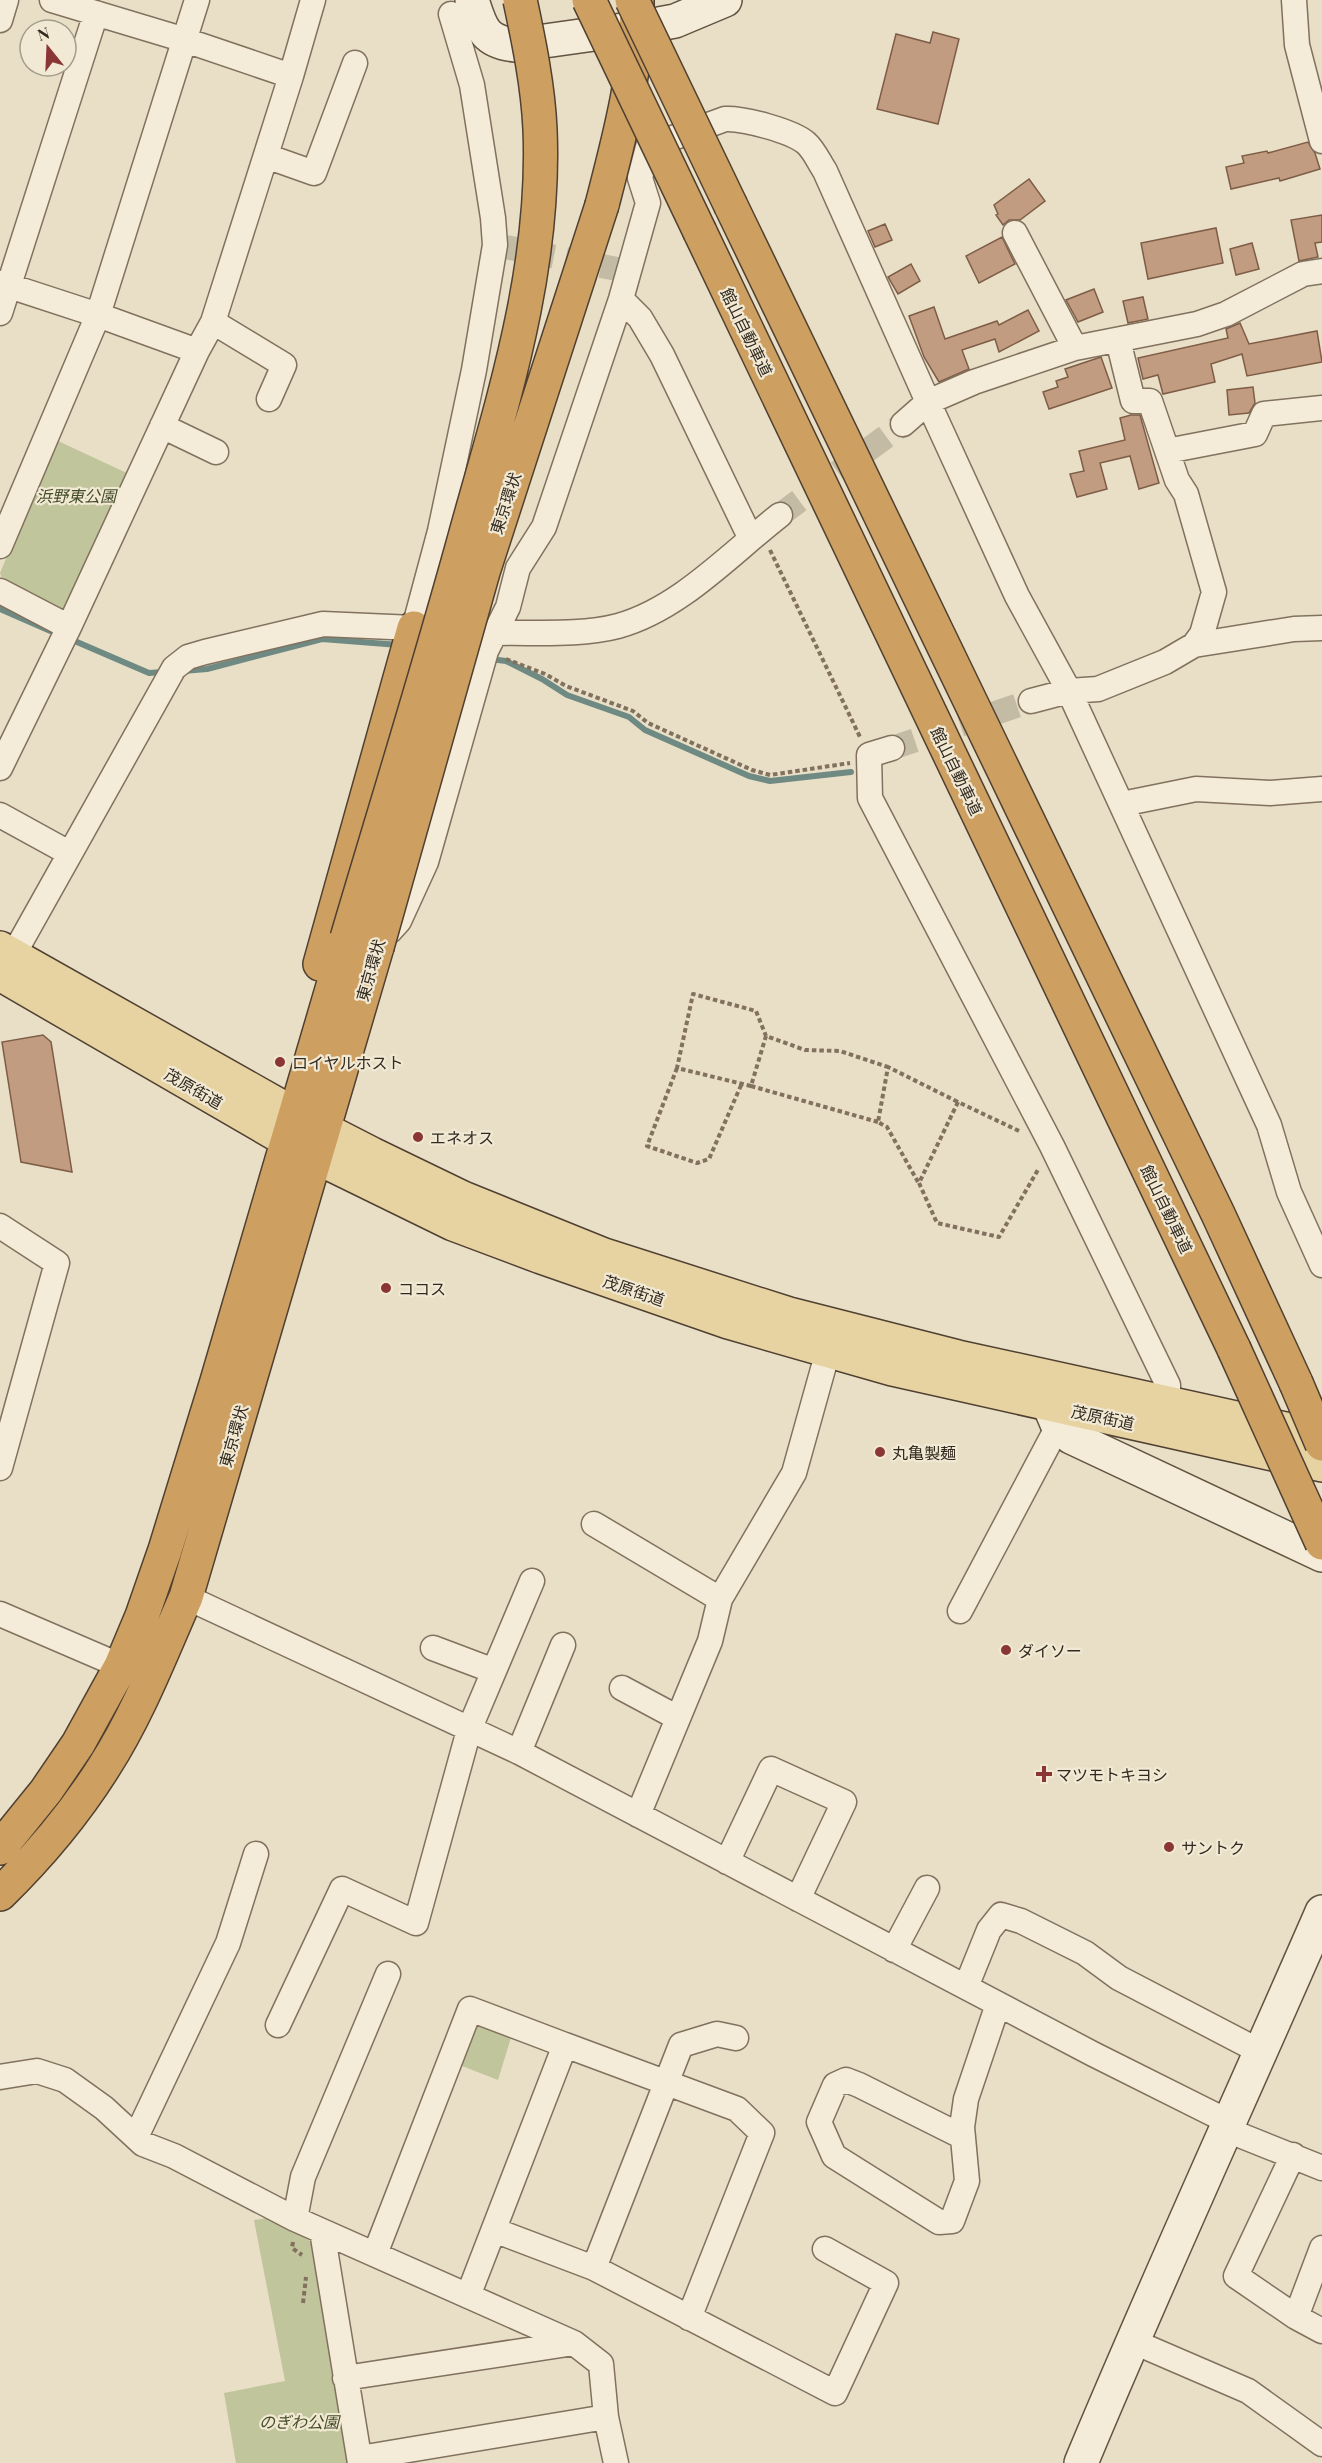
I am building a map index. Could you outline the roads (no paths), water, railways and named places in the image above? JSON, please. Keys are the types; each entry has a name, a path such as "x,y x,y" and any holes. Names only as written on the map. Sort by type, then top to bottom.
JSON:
{"highway":[{"name":"東京環状","path":"0,1894 36,1859 105,1767 149,1681 186,1597 305,1127 362,942 459,562 522,327 536,237 540,161 536,94 520,0"},
{"name":"館山自動車道","path":"589,0 1234,1349 1322,1543"},
{"name":"東京環状","path":"0,1848 46,1791 65,1763 120,1666 142,1616 305,1127 362,942 602,204 620,135 635,10"},
{"path":"635,10 1218,1214 1322,1444"},
{"path":"305,1127 302,1029 414,628"}],"main road":[{"name":"茂原街道","path":"4,964 305,1127 463,1198 604,1255 789,1314 958,1357 1322,1437"},
{"name":"茂原街道","path":"305,1127 453,1224 728,1322 1053,1415 1322,1465"}],"street":[{"path":"0,20 6,0"},
{"path":"52,0 185,40 291,76"},
{"path":"0,546 98,315 197,0"},
{"path":"0,768 69,627 197,351 213,322 313,0"},
{"path":"462,7 498,44 516,45 635,10 675,21 725,0"},
{"path":"1294,0 1297,45 1322,141"},
{"path":"4,964 174,668 188,657 323,624 414,628 440,531 474,370 495,245 462,7"},
{"path":"0,313 4,284 96,13"},
{"path":"266,156 314,173 355,63"},
{"path":"362,942 399,921 426,862 491,642 508,607 518,568 544,527 621,299 648,203 640,178 648,147 725,119 738,118 780,130 806,143 825,171 1017,596 1069,691 1269,1125 1290,1191 1322,1265"},
{"path":"1015,233 1075,348"},
{"path":"903,424 928,402 974,382 1075,348 1197,324 1227,314 1303,274 1322,271"},
{"path":"4,284 197,351"},
{"path":"621,299 640,318 662,355 755,534"},
{"path":"213,322 284,365 269,399"},
{"path":"1118,340 1133,401 1150,401 1177,480 1186,494 1214,592 1202,634 1194,645"},
{"path":"1167,451 1255,434 1264,414 1322,408"},
{"path":"162,426 216,452"},
{"path":"491,642 617,626 645,616 688,591 780,515"},
{"path":"0,591 69,627"},
{"path":"1031,702 1069,691 1098,689 1165,662 1194,645 1294,629 1322,628"},
{"path":"892,748 869,755 870,798 1052,1146 1168,1385 1168,1404"},
{"path":"1122,804 1196,789 1270,793 1322,789"},
{"path":"0,815 69,853"},
{"path":"0,1227 57,1263 0,1468"},
{"path":"638,1815 710,1641 720,1599 794,1473 828,1351"},
{"path":"1036,1373 1053,1415 1071,1437 1322,1555"},
{"path":"960,1611 1053,1415"},
{"path":"594,1524 720,1599"},
{"path":"278,2025 342,1889 416,1923 469,1731 532,1581"},
{"path":"186,1597 469,1731 519,1752 1229,2126 1322,2168"},
{"path":"0,1614 120,1666"},
{"path":"519,1752 563,1646"},
{"path":"434,1648 494,1671"},
{"path":"622,1688 678,1718"},
{"path":"727,1862 771,1769 844,1802 798,1899"},
{"path":"136,2137 228,1943 256,1854"},
{"path":"894,1950 927,1888"},
{"path":"1081,2463 1132,2341 1322,1912"},
{"path":"966,1987 989,1930 1001,1915 1021,1922 1085,1953 1119,1978 1261,2052"},
{"path":"295,2219 303,2177 388,1974"},
{"path":"963,2137 846,2080 835,2085 819,2122 834,2156 939,2222 952,2221 967,2181 963,2137 962,2127 966,2099 998,2004"},
{"path":"375,2254 470,2009 737,2109 762,2133 689,2318"},
{"path":"594,2268 681,2045 717,2034 736,2038"},
{"path":"468,2296 565,2044"},
{"path":"0,2078 37,2072 65,2080 104,2108 143,2144 174,2156 295,2219 574,2343 601,2364 606,2416 616,2463"},
{"path":"1293,2155 1236,2277 1296,2317 1322,2331"},
{"path":"494,2230 594,2268 835,2393 886,2283 825,2249"},
{"path":"322,2231 360,2460 606,2416"},
{"path":"1296,2317 1322,2248"},
{"path":"1132,2341 1248,2391 1322,2444"},
{"path":"345,2378 574,2343"}],"waterway":[{"path":"0,609 55,633"},
{"path":"70,639 149,673 164,672"},
{"path":"183,671 207,669 322,639 399,645"},
{"path":"490,659 506,661 542,679 567,695 629,717 645,730 749,776 770,781 851,772"}],"tunnel":[{"path":"495,245 627,271"},
{"path":"780,515 903,424"},
{"path":"892,748 1031,701"}],"place":[{"name":"ロイヤルホスト","path":"280,1062"},
{"name":"エネオス","path":"418,1137"},
{"name":"ココス","path":"386,1288"},
{"name":"丸亀製麺","path":"880,1452"},
{"name":"ダイソー","path":"1006,1650"},
{"name":"マツモトキヨシ","path":"1044,1774"},
{"name":"サントク","path":"1169,1847"}],"park label":[{"name":"浜野東公園","path":"76,495"},
{"name":"のぎわ公園","path":"299,2421"}]}
